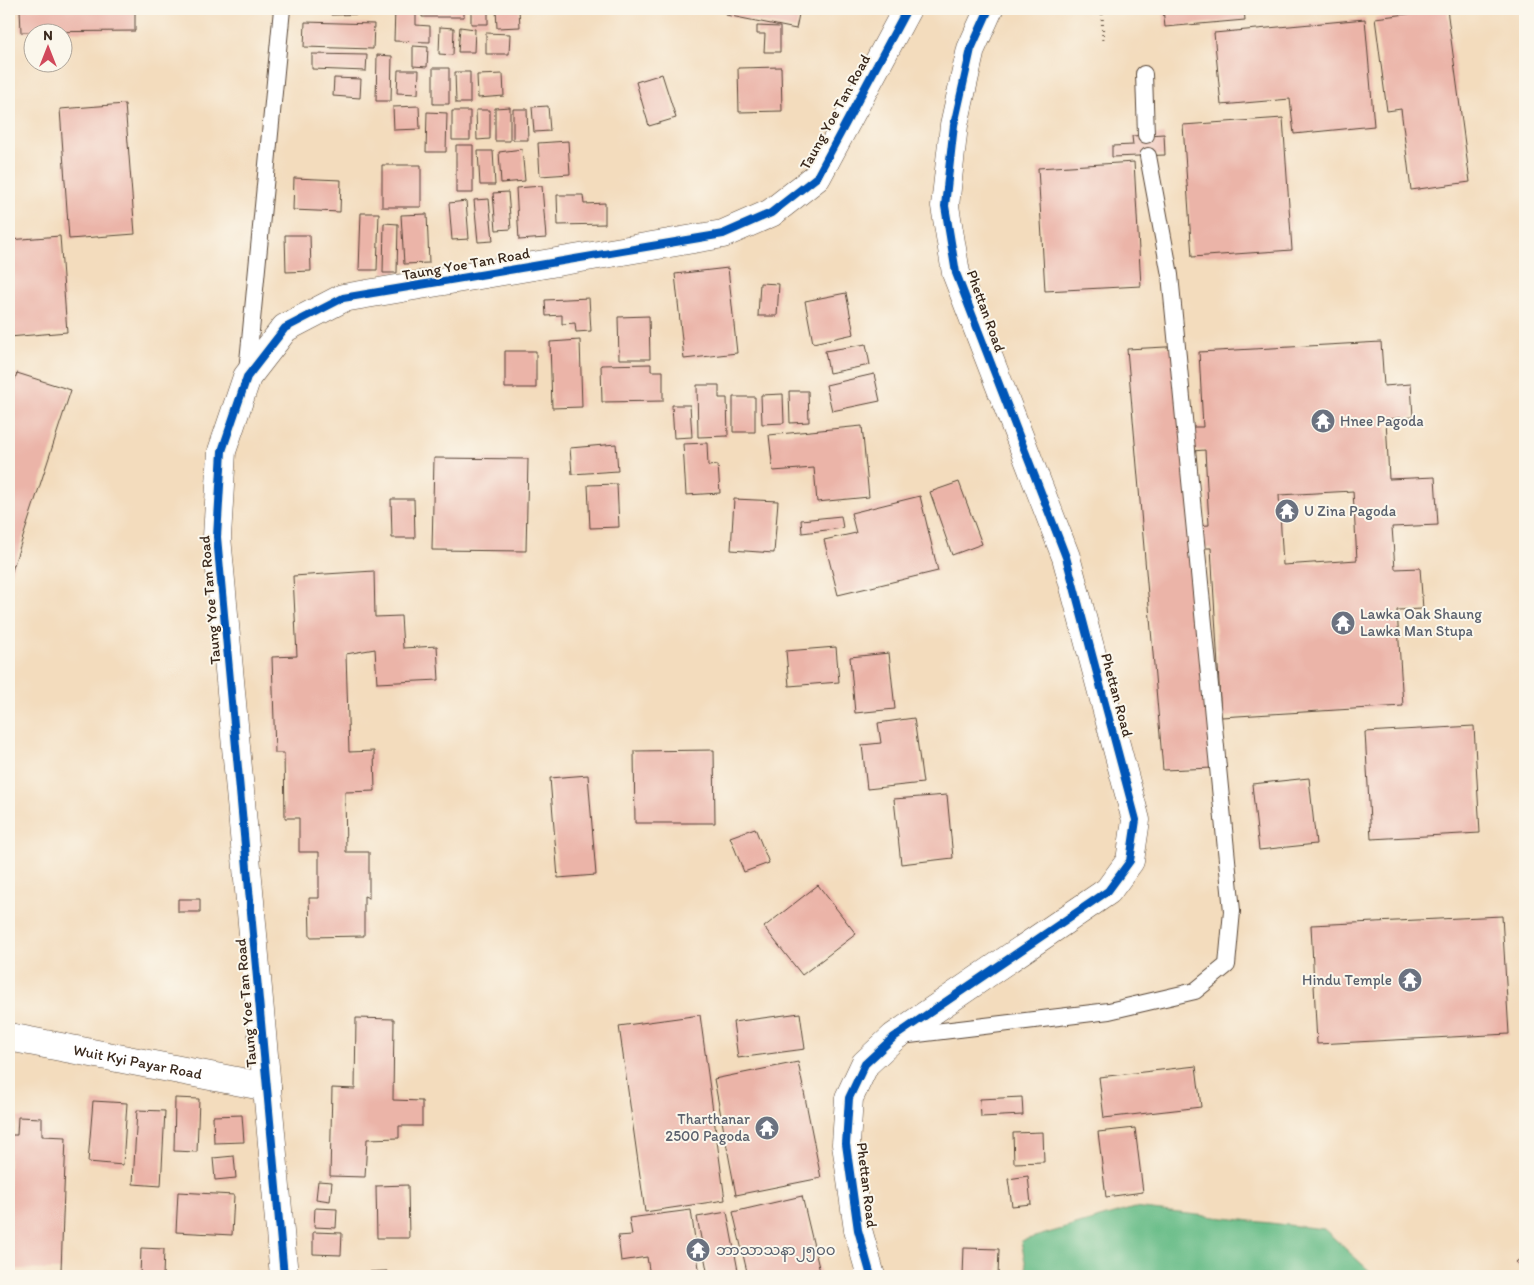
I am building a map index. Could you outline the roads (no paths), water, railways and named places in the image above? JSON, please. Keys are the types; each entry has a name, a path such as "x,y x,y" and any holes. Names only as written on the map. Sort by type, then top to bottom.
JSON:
{"street":[{"name":"Taung Yoe Tan Road","path":"284,1276 217,537 222,451 247,377 285,328 343,298 723,234 771,213 817,177 907,9"},
{"name":"Phettan Road","path":"871,1276 858,1230 846,1144 849,1098 865,1064 894,1037 1108,891 1130,862 1136,820 1066,557 956,272 945,206 954,125 971,49 988,9"},
{"name":"Wuit Kyi Payar Road","path":"9,1037 267,1087"}],"lane":[{"name":"Taung Yoe Tan Road","path":"247,377 282,9"},
{"path":"1144,74 1146,135"},
{"path":"894,1037 1109,1011 1195,991 1227,965 1232,911 1170,275 1148,156"}],"place":[{"name":"Hnee Pagoda","path":"1323,421"},
{"name":"U Zina Pagoda","path":"1287,511"},
{"name":"Lawka Oak Shaung Lawka Man Stupa","path":"1343,623"},
{"name":"Hindu Temple","path":"1410,980"},
{"name":"Tharthanar 2500 Pagoda","path":"767,1128"},
{"name":"ဘာသာသနာ၂၅၀၀","path":"698,1250"}]}
